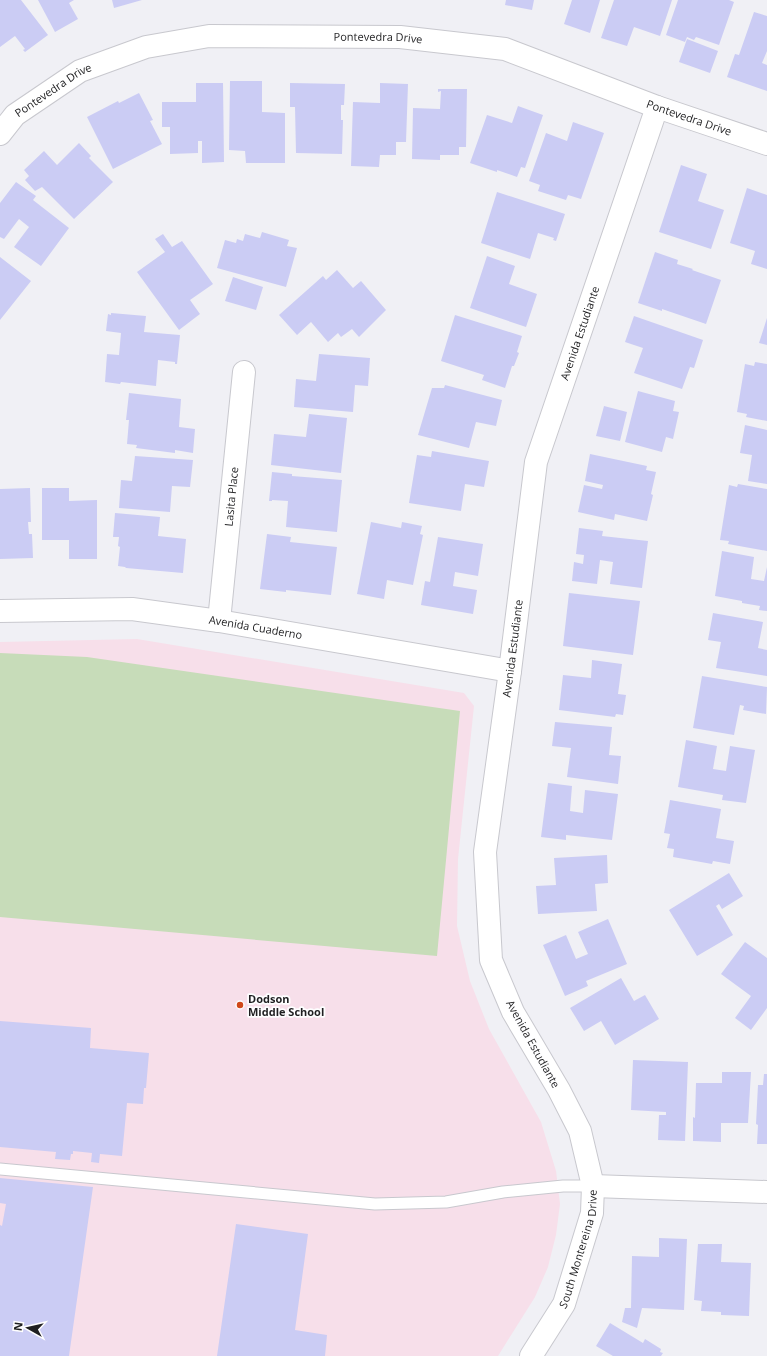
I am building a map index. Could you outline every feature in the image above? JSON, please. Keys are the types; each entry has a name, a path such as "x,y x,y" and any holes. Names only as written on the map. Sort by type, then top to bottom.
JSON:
{"street":[{"name":"Pontevedra Drive","path":"0,134 15,115 80,71 146,48 209,36 400,37 505,49 657,106 767,144"},
{"name":"Avenida Estudiante","path":"593,1186 580,1130 559,1090 513,1012 491,960 485,852 510,671 536,462 657,106"},
{"name":"Lasita Place","path":"219,621 244,372"},
{"name":"Avenida Cuaderno","path":"0,611 132,609 219,621 510,671"},
{"name":"South Montereina Drive","path":"532,1356 564,1304 592,1213 593,1186 767,1192"}],"lane":[{"path":"0,1168 375,1204 446,1202 503,1192 563,1186 593,1186"}],"shaded area":[{"name":"Dodson Middle School","path":"137,639 464,693 474,706 458,859 457,926 470,981 489,1029 541,1122 556,1171 560,1204 556,1235 548,1267 535,1297 498,1356 0,1356 0,642"}],"green space":[{"path":"0,653 87,657 460,711 437,956 0,917"}],"building":[{"path":"0,0 21,0 48,35 25,52 23,50 25,49 15,36 0,47"},
{"path":"38,0 74,0 69,3 78,19 55,32"},
{"path":"112,0 142,0 114,8"},
{"path":"506,0 534,0 532,10 505,5"},
{"path":"572,0 600,0 590,33 564,24"},
{"path":"614,0 672,0 660,36 634,27 627,46 601,38"},
{"path":"678,0 729,0 734,2 719,45 696,37 694,40 687,37 685,42 666,35"},
{"path":"754,12 767,16 767,51 762,63 767,65 767,91 727,77 735,54 739,55"},
{"path":"687,39 718,51 710,73 679,62"},
{"path":"230,81 262,81 262,112 285,113 285,163 246,163 245,151 229,150"},
{"path":"196,83 223,83 224,162 202,163 202,141 198,141 198,153 170,154 170,127 162,127 162,102 196,102"},
{"path":"290,83 345,84 344,105 341,105 341,120 343,120 342,154 296,153 295,107 290,107"},
{"path":"380,83 408,84 406,142 396,142 396,155 380,155 379,167 351,166 353,102 380,103"},
{"path":"438,89 467,89 466,147 459,147 459,155 440,155 440,160 412,159 413,108 440,109 441,91 438,92"},
{"path":"139,93 153,120 150,121 162,144 113,169 87,117 118,101 119,103"},
{"path":"518,106 543,115 525,168 521,167 517,177 470,163 487,115 512,123"},
{"path":"573,122 604,133 581,199 568,195 566,200 538,191 540,185 529,181 546,133 567,141"},
{"path":"79,143 91,156 89,158 113,182 74,219 42,187 35,191 25,180 29,176 24,170 44,151 57,165"},
{"path":"681,165 707,174 698,201 724,210 711,249 659,232"},
{"path":"16,182 36,196 33,200 69,228 41,266 14,247 29,227 19,219 4,239 0,237 0,203"},
{"path":"747,188 767,195 767,269 751,264 755,251 730,243"},
{"path":"497,192 565,214 556,241 553,240 554,238 538,233 530,259 481,243"},
{"path":"262,232 289,240 287,246 297,248 286,287 217,268 225,240 236,243 237,239 243,241 245,234 260,238"},
{"path":"163,234 172,247 182,241 213,284 190,300 200,314 179,330 137,272 165,252 155,239"},
{"path":"655,252 678,260 677,264 721,280 706,324 662,309 662,311 638,303"},
{"path":"487,256 515,266 509,284 537,294 526,327 470,308"},
{"path":"0,257 31,281 0,320"},
{"path":"337,270 353,288 361,281 386,310 359,337 352,329 341,337 338,333 328,342 311,322 297,335 279,315 323,276 326,280"},
{"path":"233,277 263,287 256,310 225,301"},
{"path":"111,313 146,316 144,332 180,335 177,364 175,364 175,362 158,360 156,386 121,382 120,384 105,382 107,354 119,355 121,333 106,331 108,314 111,315"},
{"path":"455,315 522,336 517,352 519,353 514,366 512,366 505,388 482,380 484,375 441,361"},
{"path":"634,316 703,340 694,368 690,367 682,389 634,373 643,348 625,342"},
{"path":"767,318 767,345 759,343"},
{"path":"319,354 370,358 368,386 355,385 353,412 294,407 296,379 316,381"},
{"path":"755,362 767,364 767,421 746,417 747,414 737,412 745,364 754,366"},
{"path":"445,385 502,400 496,426 476,422 469,448 418,435 432,388 444,388"},
{"path":"638,391 675,401 673,411 679,412 673,439 666,437 662,452 625,442"},
{"path":"129,393 181,399 179,427 195,429 193,453 175,450 175,453 136,448 137,445 127,444 129,420 126,420"},
{"path":"604,406 627,412 620,441 596,436"},
{"path":"309,414 347,418 341,473 271,465 274,434 306,437"},
{"path":"745,425 767,430 767,484 748,481 752,455 740,453"},
{"path":"432,451 489,461 484,487 465,484 461,511 409,503 417,455 431,457"},
{"path":"590,454 647,466 646,470 656,472 651,494 653,495 647,521 615,514 614,520 578,512 584,485 602,489 603,485 585,481"},
{"path":"135,456 193,460 190,487 172,486 170,512 119,508 121,480 132,481"},
{"path":"272,472 292,474 292,476 342,480 337,532 286,527 288,501 269,501"},
{"path":"738,484 767,489 767,551 728,544 729,541 720,540 729,485 737,487"},
{"path":"30,488 31,522 28,522 29,534 32,534 33,558 0,559 0,489"},
{"path":"42,488 69,488 69,501 97,500 97,559 69,559 69,540 42,540"},
{"path":"115,513 160,517 158,536 186,539 183,573 118,566 120,547 118,546 119,537 113,537"},
{"path":"371,522 401,528 402,522 422,526 420,534 423,535 413,585 387,580 384,599 357,594"},
{"path":"579,528 603,531 602,536 648,541 642,588 610,584 613,562 600,560 597,584 572,581 574,562 583,564 584,555 576,554"},
{"path":"267,534 291,537 290,542 337,547 331,595 260,589"},
{"path":"438,537 483,544 478,576 455,572 453,586 477,590 473,614 421,605 425,581 430,582"},
{"path":"722,551 754,557 751,579 764,581 767,567 767,611 759,610 760,606 715,596"},
{"path":"569,593 640,601 633,655 563,646"},
{"path":"713,613 763,622 758,648 767,650 767,676 716,668 721,642 708,640"},
{"path":"592,660 622,664 618,694 626,695 623,715 616,714 615,717 559,710 563,675 591,678"},
{"path":"702,676 767,687 766,714 743,710 744,706 740,705 734,735 693,728"},
{"path":"555,722 612,727 609,755 621,756 618,784 567,777 571,748 552,746"},
{"path":"686,740 717,746 713,769 726,771 730,746 755,750 746,803 722,800 723,795 678,787"},
{"path":"548,783 572,786 570,811 583,813 585,790 618,794 612,840 566,835 566,840 541,837"},
{"path":"670,800 721,809 716,838 734,841 730,864 713,861 712,864 673,857 674,849 667,848 670,834 664,833"},
{"path":"607,855 608,883 595,884 597,911 538,914 536,886 556,885 554,858"},
{"path":"729,873 743,896 722,909 719,904 716,906 733,935 697,956 669,910"},
{"path":"608,919 627,964 586,981 588,986 565,996 543,945 566,935 576,959 588,954 578,932"},
{"path":"745,942 767,958 767,1008 751,1030 735,1018 751,996 721,974"},
{"path":"621,978 634,1001 645,995 659,1019 615,1045 601,1021 584,1031 570,1008"},
{"path":"0,1021 91,1028 90,1048 149,1053 143,1104 127,1103 122,1156 100,1154 99,1163 91,1162 92,1153 73,1151 70,1160 55,1159 56,1152 0,1147"},
{"path":"633,1060 688,1062 685,1141 658,1140 659,1115 666,1115 666,1112 631,1110"},
{"path":"722,1072 751,1072 748,1123 721,1123 721,1142 693,1141 693,1117 695,1118 696,1083 722,1083"},
{"path":"764,1074 767,1074 767,1144 757,1144 758,1125 756,1124 758,1085 763,1085"},
{"path":"0,1178 93,1187 69,1356 0,1356 0,1225 2,1226 6,1204 0,1203"},
{"path":"236,1224 308,1234 295,1330 327,1335 325,1356 217,1356"},
{"path":"659,1238 687,1239 684,1310 642,1308 637,1328 622,1322 625,1308 631,1308 632,1256 659,1257"},
{"path":"698,1244 722,1244 721,1262 751,1263 749,1316 721,1315 721,1312 701,1311 702,1301 694,1300"},
{"path":"610,1323 643,1343 645,1339 661,1349 660,1352 663,1353 661,1356 613,1356 596,1346"}],"place":[{"name":"Dodson Middle School","path":"240,1005"}]}
